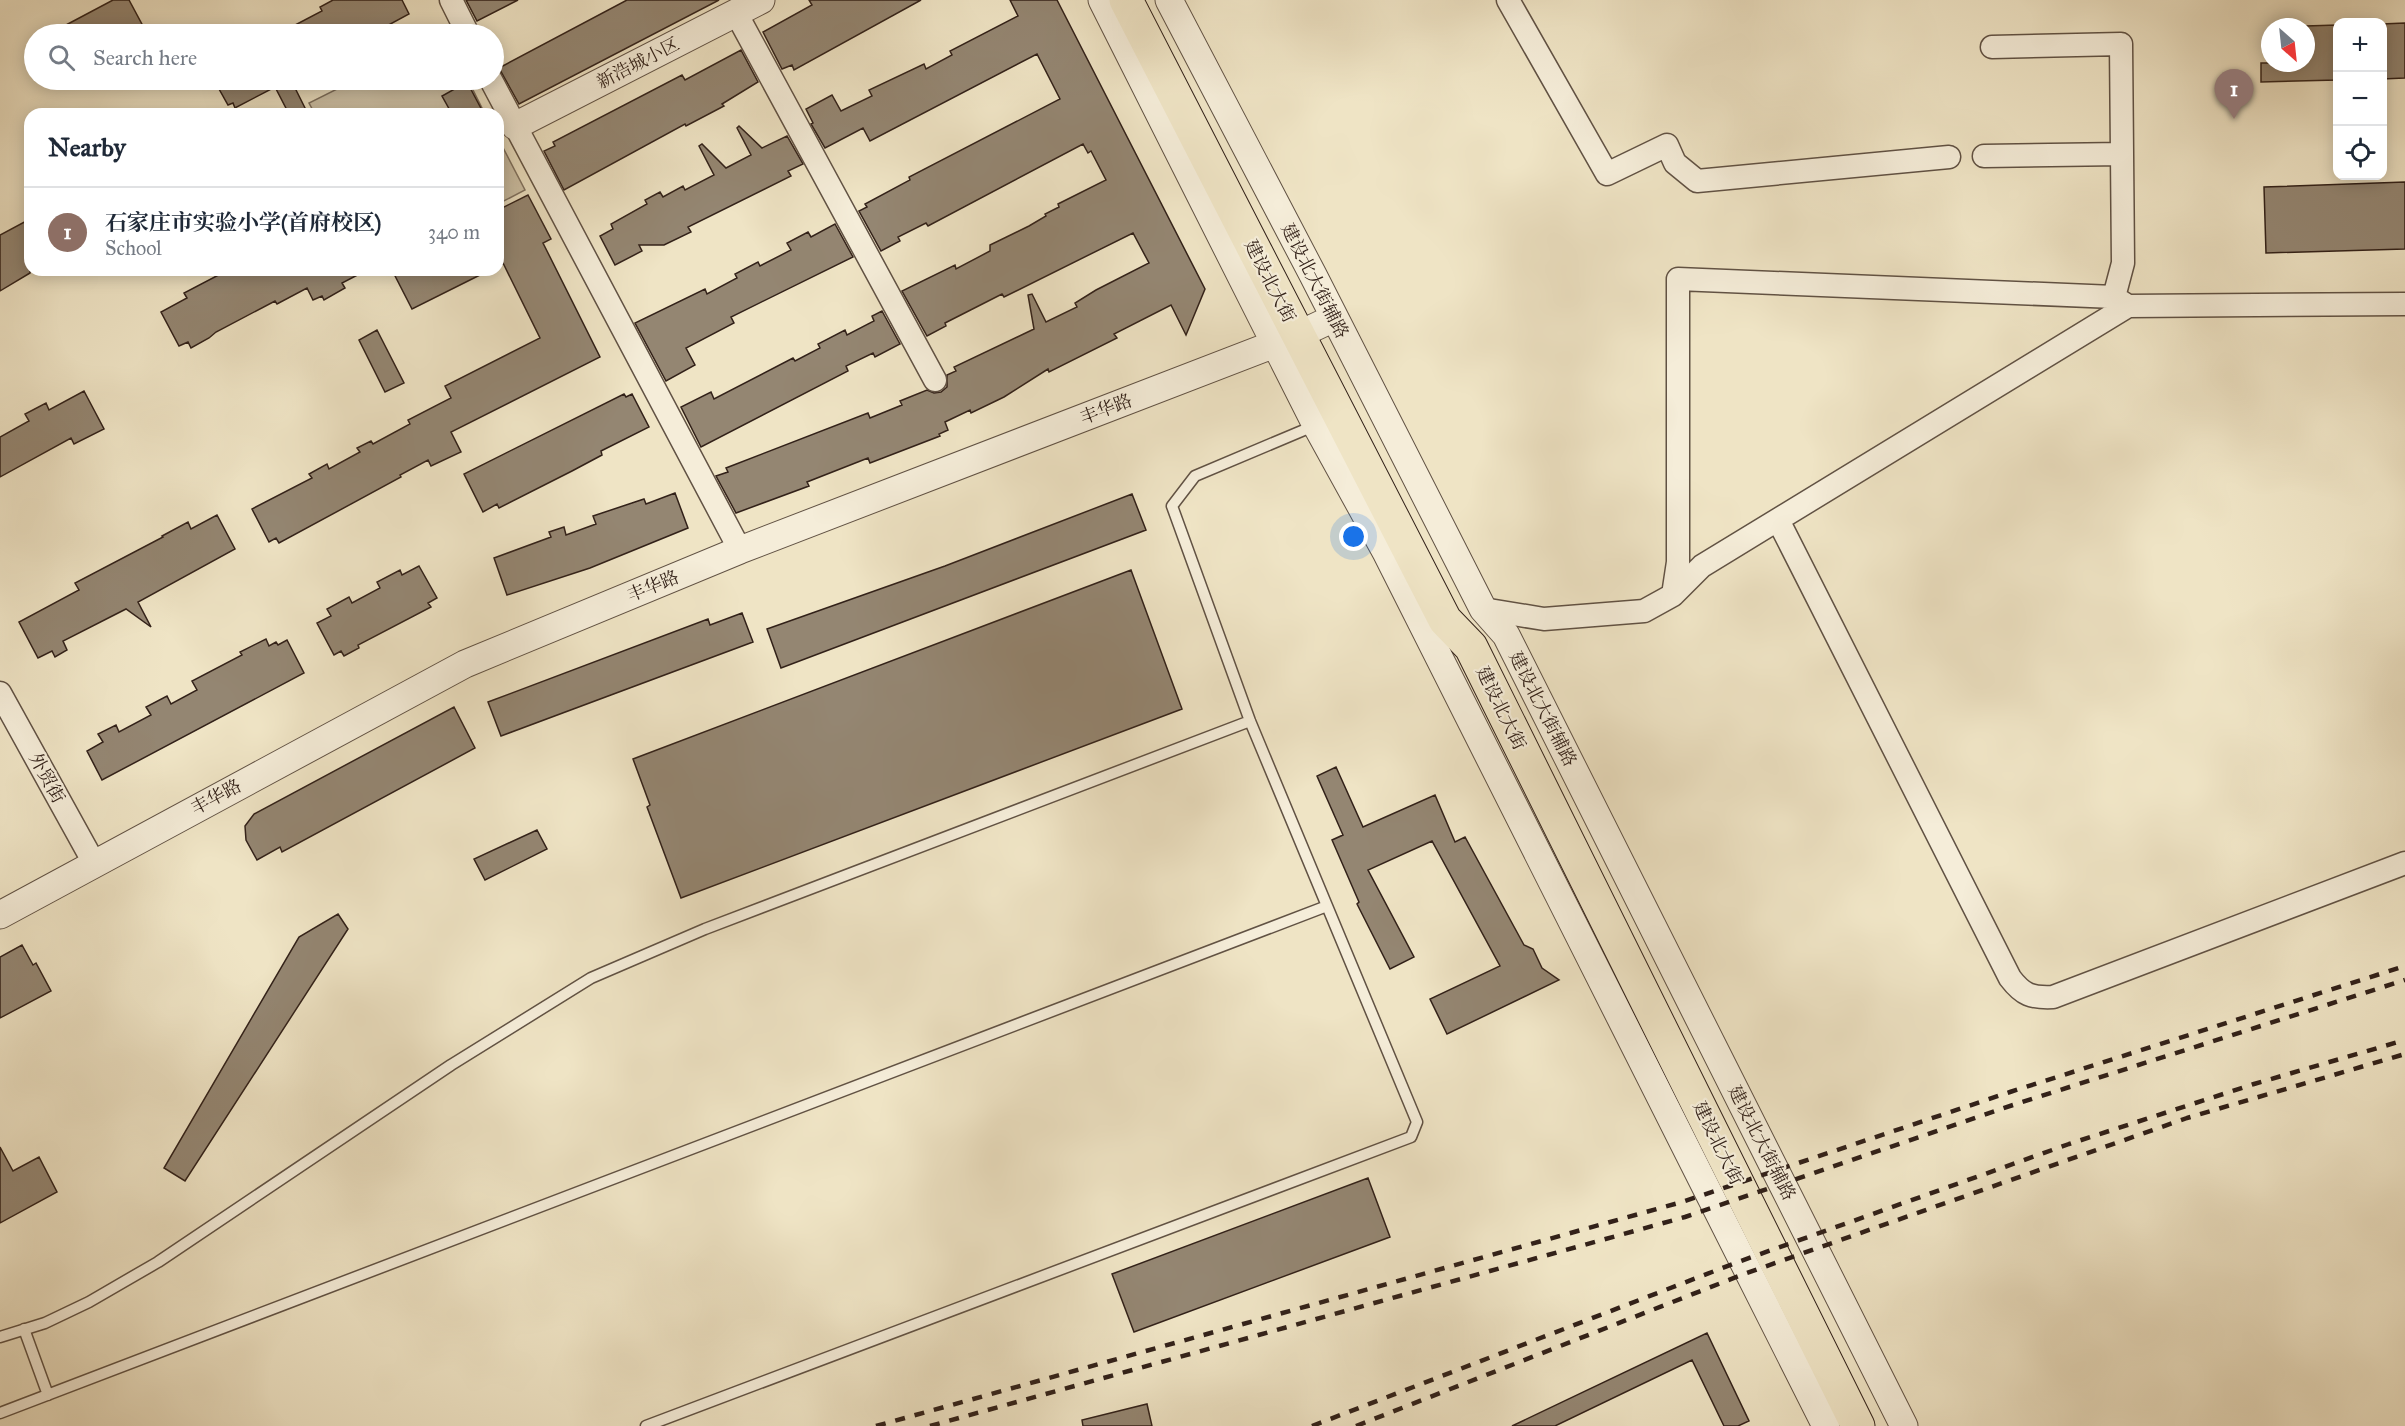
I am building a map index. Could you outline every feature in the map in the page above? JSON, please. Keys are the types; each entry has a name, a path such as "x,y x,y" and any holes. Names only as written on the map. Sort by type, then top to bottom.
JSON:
{"main road":[{"name":"建设北大街","path":"1126,0 1306,331 1445,620 1471,647 1858,1426"},
{"path":"1145,0 1306,331"}],"street":[{"path":"451,0 463,24"},
{"name":"新浩城小区","path":"515,126 762,0"},
{"name":"建设北大街辅路","path":"1102,0 1306,331 1483,609 1506,635 1904,1426"},
{"name":"建设北大街辅路","path":"1169,0 1306,331 1316,425 1386,552 1440,664 1826,1426"},
{"path":"1508,0 1608,174 1667,145 1675,163 1697,181 1949,157"},
{"path":"736,13 935,380"},
{"path":"1992,47 2121,44 2123,263 2121,301"},
{"path":"496,90 740,550"},
{"path":"1984,156 2122,154"},
{"path":"1673,595 1678,562 1678,279 2121,301 2405,304"},
{"path":"1483,609 1544,620 1644,612 1673,595 1702,566 2121,301"},
{"name":"丰华路","path":"0,915 465,664 740,550 1306,331"},
{"path":"1778,520 2010,978 2020,992 2038,997 2053,997 2405,863"},
{"name":"外贸街","path":"0,693 94,863"}],"lane":[{"path":"646,1426 1411,1137 1417,1122 1250,721 1172,506 1195,476 1316,425"},
{"path":"0,1337 45,1323 89,1302 158,1262 451,1065 591,978 705,929 1250,721"},
{"path":"0,1413 1327,906"},
{"path":"24,1329 48,1395"}],"shaded area":[{"path":"335,90 473,90 482,108 312,108 309,103"},
{"path":"504,150 525,190 504,201"}],"building":[{"path":"113,0 129,0 142,24 68,24"},
{"path":"333,0 402,0 409,14 390,24 297,24 322,11 320,7"},
{"path":"466,0 518,0 477,21"},
{"path":"627,0 719,0 519,104 504,77 504,65"},
{"path":"809,0 921,0 794,70 792,65 782,69 763,32 812,5"},
{"path":"1010,0 1057,0 1205,289 1186,335 1171,305 1114,334 1117,338 1049,372 1048,369 1004,397 971,413 970,410 945,422 948,430 939,434 940,436 870,463 868,458 807,482 809,486 736,513 716,476 728,472 726,468 868,413 870,418 902,405 900,401 927,390 934,393 941,392 947,387 947,375 956,371 954,367 1034,329 1028,295 1032,294 1046,322 1077,307 1075,303 1096,290 1149,263 1133,233 1004,297 1002,294 945,323 946,326 927,336 902,291 955,265 956,269 990,251 990,245 1046,216 1045,214 1059,207 1058,204 1106,180 1091,151 1088,153 1083,144 928,226 926,223 898,237 900,241 881,251 859,211 867,207 865,204 910,180 909,177 1060,99 1037,54 870,141 863,128 825,148 811,124 813,123 806,109 832,95 841,111 872,96 869,90 924,64 926,69 952,55 950,51 1018,16"},
{"path":"2405,23 2405,78 2387,79 2387,24"},
{"path":"2333,25 2333,80 2261,82 2261,72 2315,72 2315,26"},
{"path":"741,50 758,82 722,104 724,106 686,126 685,124 564,190 544,151 555,146 553,142 682,75 685,80"},
{"path":"220,90 269,90 235,108 233,103 228,105"},
{"path":"277,90 296,90 305,108 286,108"},
{"path":"453,90 471,90 481,108 449,108 442,96"},
{"path":"739,126 762,148 787,136 803,164 788,171 791,176 688,227 691,232 664,245 639,245 642,251 615,265 600,236 613,229 611,224 647,204 645,200 660,192 663,197 683,186 685,190 714,175 699,146 702,144 726,168 751,155 737,128"},
{"path":"2405,182 2405,249 2266,253 2264,187"},
{"path":"528,195 551,239 543,243 600,357 451,432 461,452 431,466 428,460 279,543 276,538 269,542 252,509 312,478 309,474 327,464 329,469 360,452 357,448 371,441 373,444 410,424 408,420 451,398 445,386 540,338 504,265 504,207"},
{"path":"24,222 25,276 0,291 0,235"},
{"path":"835,224 853,257 731,317 734,323 686,348 695,365 666,381 635,323 705,289 707,294 737,278 735,274 758,262 760,266 791,250 787,243 808,232 811,237"},
{"path":"217,276 355,276 342,283 345,288 324,300 322,296 313,300 307,288 277,304 275,301 191,348 188,342 179,346 161,312 187,298 184,293"},
{"path":"395,276 478,276 412,309"},
{"path":"882,311 900,344 875,357 873,353 846,366 848,371 701,447 681,407 711,392 714,399 793,358 795,361 820,348 818,344 845,330 847,335 874,321 872,316"},
{"path":"377,330 404,383 385,392 359,340"},
{"path":"84,391 104,429 74,444 71,438 0,477 0,437 29,421 25,414 46,403 49,410"},
{"path":"624,394 626,397 632,394 649,427 601,451 602,455 572,471 499,508 497,504 483,512 464,474"},
{"path":"675,493 688,528 590,568 507,595 494,558 551,537 549,532 564,527 566,535 596,524 593,516 644,499 646,504"},
{"path":"1132,494 1146,530 781,668 767,629 945,566"},
{"path":"217,515 235,549 138,602 151,627 126,609 63,641 67,650 55,657 52,651 38,658 19,622 79,590 75,583 188,522 191,529"},
{"path":"419,566 437,598 428,603 431,607 358,645 359,648 344,656 341,651 334,655 317,623 331,616 327,609 349,597 352,603 380,588 377,582 400,570 402,575"},
{"path":"1131,570 1182,709 681,898 647,807 650,805 633,759"},
{"path":"742,613 753,642 501,736 488,702 708,619 710,625"},
{"path":"266,639 269,646 276,642 278,645 287,640 304,673 102,780 87,751 103,742 98,734 116,725 119,732 151,715 146,707 167,696 171,704 197,690 192,681 242,655 240,652"},
{"path":"454,707 475,748 282,852 280,847 257,860 246,840 245,826 254,814"},
{"path":"1336,767 1363,827 1435,795 1455,842 1465,837 1524,945 1533,949 1542,968 1559,980 1447,1034 1430,999 1500,966 1432,841 1368,870 1414,957 1390,969 1357,904 1359,902 1332,840 1343,835 1317,776"},
{"path":"537,830 547,849 485,880 474,859"},
{"path":"338,914 348,929 185,1181 164,1168 299,937"},
{"path":"22,945 33,965 36,963 51,991 0,1018 0,957"},
{"path":"0,1147 13,1171 39,1157 57,1192 0,1223"},
{"path":"1368,1178 1390,1237 1134,1332 1112,1274"},
{"path":"1707,1333 1749,1421 1738,1426 1724,1426 1692,1360 1555,1426 1512,1426"},
{"path":"1147,1404 1152,1426 1083,1426 1082,1420"}],"railway":[{"path":"876,1426 1682,1202 2010,1092 2405,966"},
{"path":"930,1426 1685,1217 2013,1105 2405,980"},
{"path":"1312,1426 1738,1262 2069,1144 2254,1084 2405,1040"},
{"path":"1356,1426 1744,1274 2187,1118 2405,1054"}],"place":[{"name":"石家庄市实验小学(首府校区)","path":"2234,119"}]}
